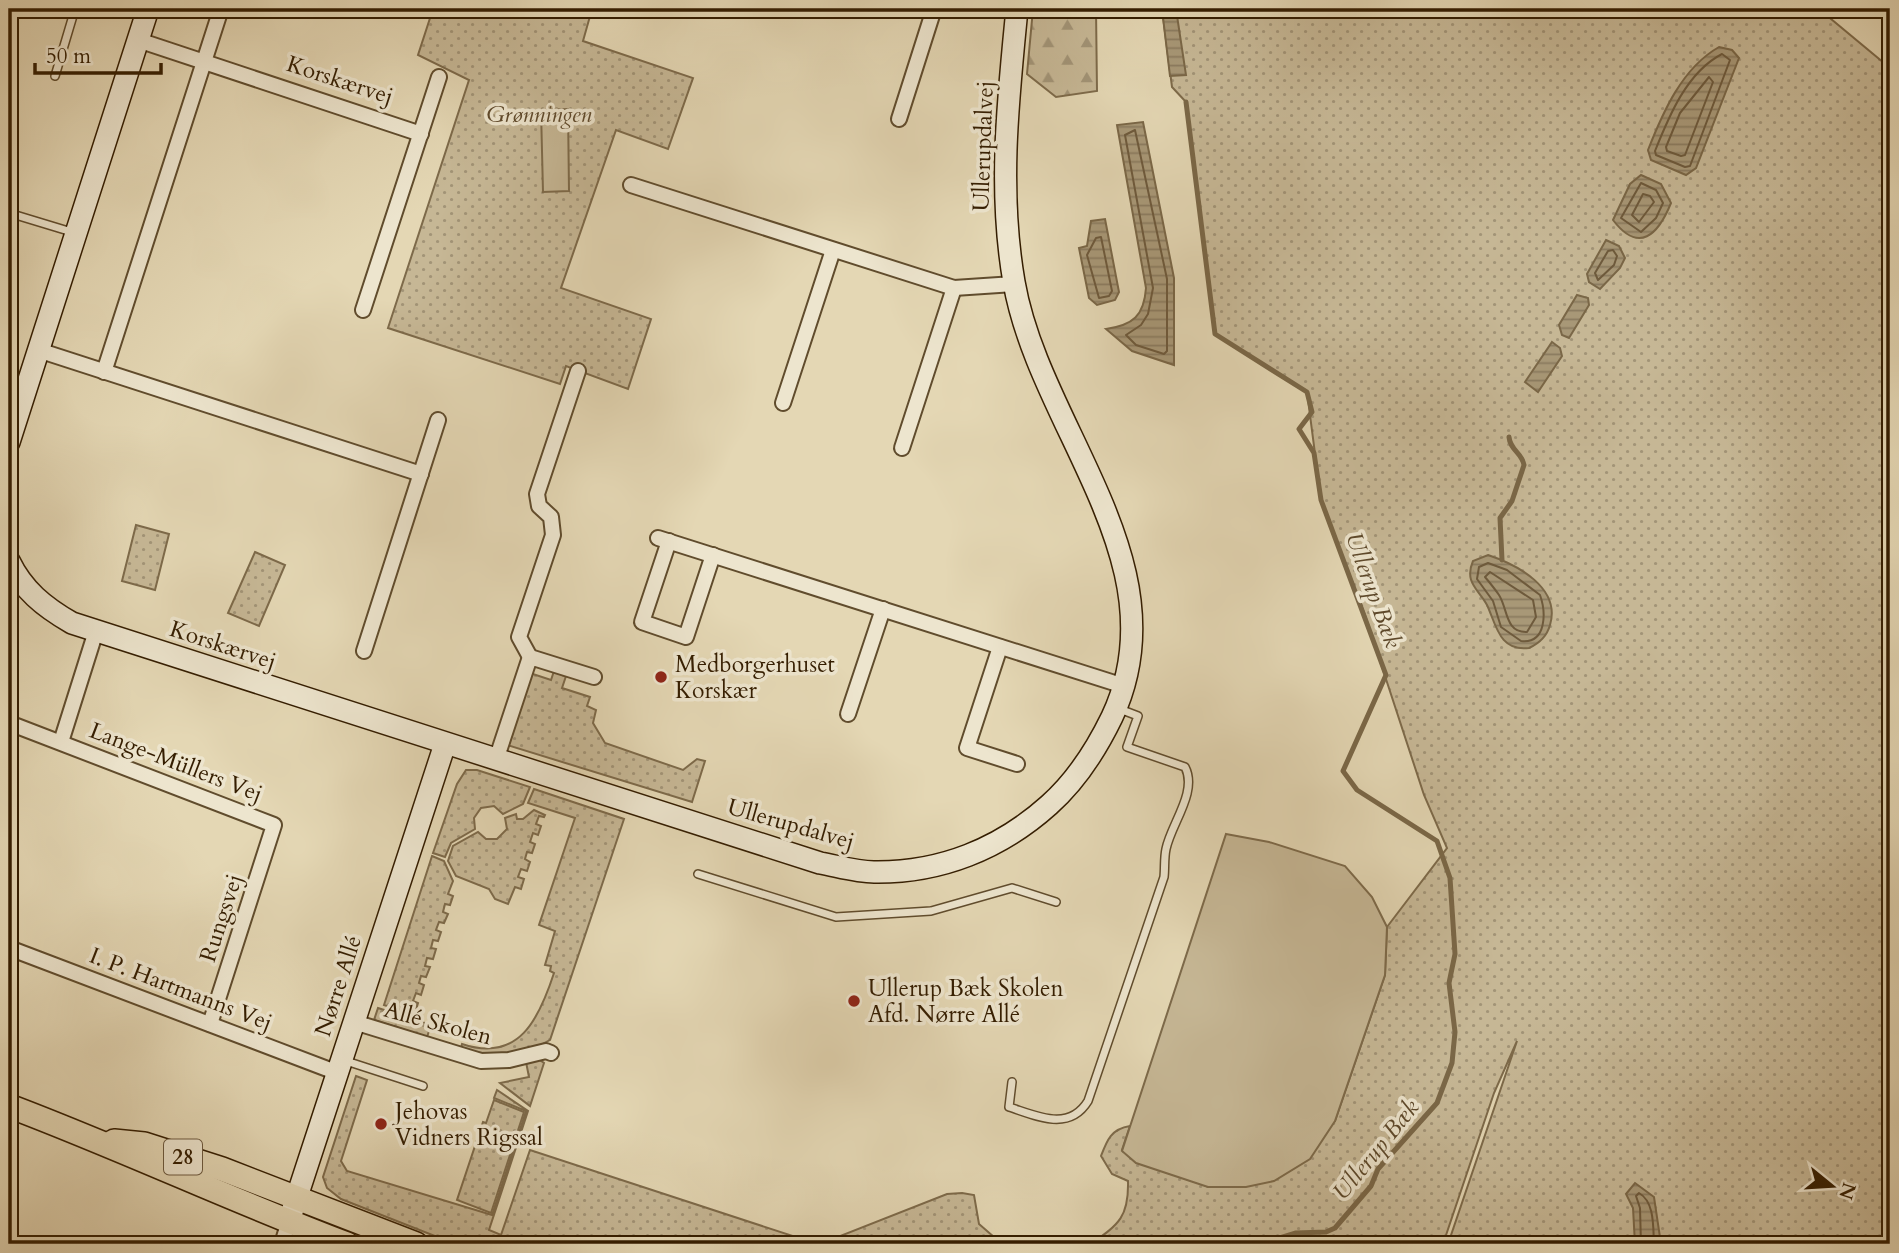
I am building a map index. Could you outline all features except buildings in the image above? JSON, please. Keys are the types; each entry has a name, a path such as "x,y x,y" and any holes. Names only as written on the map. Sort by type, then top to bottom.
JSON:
{"main road":[{"name":"28","path":"9,1106 97,1139 180,1179 347,1244"},
{"name":"28","path":"97,1139 144,1144 297,1198 416,1244"},
{"path":"289,1221 296,1213 304,1212 392,1244"}],"street":[{"path":"9,442 148,9"},
{"path":"104,372 221,9"},
{"path":"899,119 934,9"},
{"name":"Ullerupdalvej","path":"445,744 820,863 872,872 925,869 978,853 1031,821 1067,789 1099,743 1124,686 1132,637 1132,598 1121,548 1038,364 1014,284 1004,173 1017,9"},
{"name":"Korskærvej","path":"138,40 421,134"},
{"path":"363,310 439,77"},
{"path":"631,186 954,288 1014,284"},
{"path":"783,404 833,250"},
{"path":"902,448 954,288"},
{"path":"38,350 421,474"},
{"path":"578,371 537,494 539,506 551,517 553,535 519,637 530,657 594,677"},
{"path":"363,651 438,420"},
{"path":"713,555 687,637 642,622 663,539 1124,686"},
{"name":"Korskærvej","path":"9,561 31,594 50,611 72,623 445,744"},
{"path":"848,714 883,609"},
{"name":"Lange-Müllers Vej","path":"61,742 96,631"},
{"path":"1000,647 967,748 1017,764"},
{"path":"496,760 530,657"},
{"name":"Lange-Müllers Vej","path":"9,723 274,825"},
{"name":"Nørre Allé","path":"282,1244 445,744"},
{"name":"Rungsvej","path":"210,1024 274,825"},
{"name":"I. P. Hartmanns Vej","path":"9,948 210,1024 340,1066"},
{"name":"Allé Skolen","path":"354,1022 481,1061 500,1062 545,1051 551,1053"}],"lane":[{"path":"55,76 75,9"},
{"path":"9,213 76,233"},
{"path":"1012,1082 1009,1107 1048,1120 1060,1120 1082,1112 1164,877 1166,848 1187,790 1189,775 1185,767 1127,747 1138,716 1116,708"},
{"path":"698,874 836,917 931,911 1012,888 1056,902"},
{"path":"340,1066 423,1086"}],"green space":[{"name":"Grønningen","path":"433,9 592,9 583,41 693,78 668,149 616,130 561,288 651,319 628,389 566,366 560,384 388,328 469,80 418,55"},
{"path":"1033,9 1096,9 1097,91 1056,97 1027,74"},
{"path":"1162,9 1819,9 1890,68 1890,1244 1448,1244 1517,1041 1494,1093 1443,1244 1091,1244 1115,1225 1127,1203 1128,1181 1112,1174 1101,1156 1108,1140 1118,1130 1130,1126 1122,1150 1208,1187 1335,1121 1385,975 1387,927 1447,848 1424,795 1365,615 1321,500 1307,392 1215,334 1186,102 1172,87"},
{"path":"568,109 569,191 543,192 541,110"},
{"path":"136,525 169,534 155,590 122,581"},
{"path":"255,552 285,565 259,626 228,613"},
{"path":"554,671 566,676 562,688 590,697 587,706 596,710 593,723 605,743 683,770 697,759 705,761 692,802 507,745 530,673 551,680"},
{"path":"466,770 477,770 530,787 523,804 503,814 494,806 481,808 474,818 475,829 451,843 445,857 433,853 457,784"},
{"path":"534,789 624,819 550,1040 529,1049 506,1054 472,1051 461,1048 462,1044 482,1048 498,1047 512,1042 524,1033 541,1006 554,973 550,971 551,966 545,965 555,931 539,925 575,818 528,803"},
{"path":"534,810 545,815 539,816 536,824 541,826 538,835 533,833 530,842 535,844 532,853 527,852 525,859 530,862 527,871 521,869 518,877 524,879 521,889 515,887 508,904 495,899 489,889 456,876 448,861 453,846 478,832 486,839 497,839 507,829 505,818 516,814 517,819 523,819"},
{"path":"1226,834 1269,842 1345,866 1372,897 1387,927 1385,975 1335,1121 1310,1159 1274,1181 1246,1187 1208,1187 1136,1163 1122,1151"},
{"path":"432,856 444,861 453,881 448,894 453,896 450,905 445,904 443,912 448,914 444,923 439,922 436,930 441,932 438,941 433,940 431,948 436,949 433,959 427,958 425,966 430,967 426,977 421,976 419,983 424,985 421,995 416,993 413,1001 418,1003 415,1013 410,1013 384,1005"},
{"path":"378,1008 431,1025 427,1037 374,1020"},
{"path":"537,1058 544,1063 530,1106 500,1083 529,1077 526,1062"},
{"path":"356,1076 367,1080 341,1161 347,1171 492,1215 526,1111 494,1098 497,1090 528,1111 489,1230 501,1235 530,1150 811,1242 829,1239 831,1244 455,1244 341,1199 327,1188 323,1177"},
{"path":"494,1100 524,1112 491,1213 457,1200 483,1122 486,1123"},
{"path":"947,1194 974,1195 979,1224 1002,1244 837,1244 835,1238"}],"water":[{"path":"1162,9 1176,9 1186,75 1170,76"},
{"path":"1719,47 1732,50 1739,58 1696,168 1686,175 1651,160 1648,150 1675,92 1694,67"},
{"path":"1143,122 1174,278 1174,365 1132,351 1106,329 1130,322 1140,312 1145,298 1146,288 1117,125"},
{"path":"1641,175 1661,184 1671,203 1654,231 1639,238 1622,230 1613,220 1630,184"},
{"path":"1105,219 1119,292 1115,300 1097,305 1089,298 1079,248 1087,246 1091,221"},
{"path":"1606,240 1619,246 1625,258 1620,268 1600,289 1589,282 1587,274"},
{"path":"1577,295 1588,298 1589,305 1569,338 1562,335 1559,325"},
{"path":"1552,342 1560,348 1562,356 1538,392 1525,382"},
{"path":"1488,555 1524,572 1543,589 1549,600 1552,612 1549,629 1542,639 1529,648 1511,646 1505,641 1496,628 1487,605 1473,585 1470,574 1473,561"},
{"path":"1635,1183 1654,1197 1661,1244 1635,1244 1633,1208 1626,1194"}],"waterway":[{"name":"Ullerup Bæk","path":"1186,102 1215,334 1307,392 1312,412 1299,429 1314,453 1321,500 1386,675 1343,771 1357,790 1437,841 1450,878 1455,954 1449,983 1455,1032 1452,1063 1437,1103 1378,1169 1371,1186 1335,1228 1326,1232 1296,1233 1260,1244"},
{"path":"1502,560 1500,518 1512,501 1524,465 1509,437"}],"place":[{"name":"Medborgerhuset Korskær","path":"661,677"},
{"name":"Ullerup Bæk Skolen Afd. Nørre Allé","path":"854,1001"},
{"name":"Jehovas Vidners Rigssal","path":"381,1124"}]}
